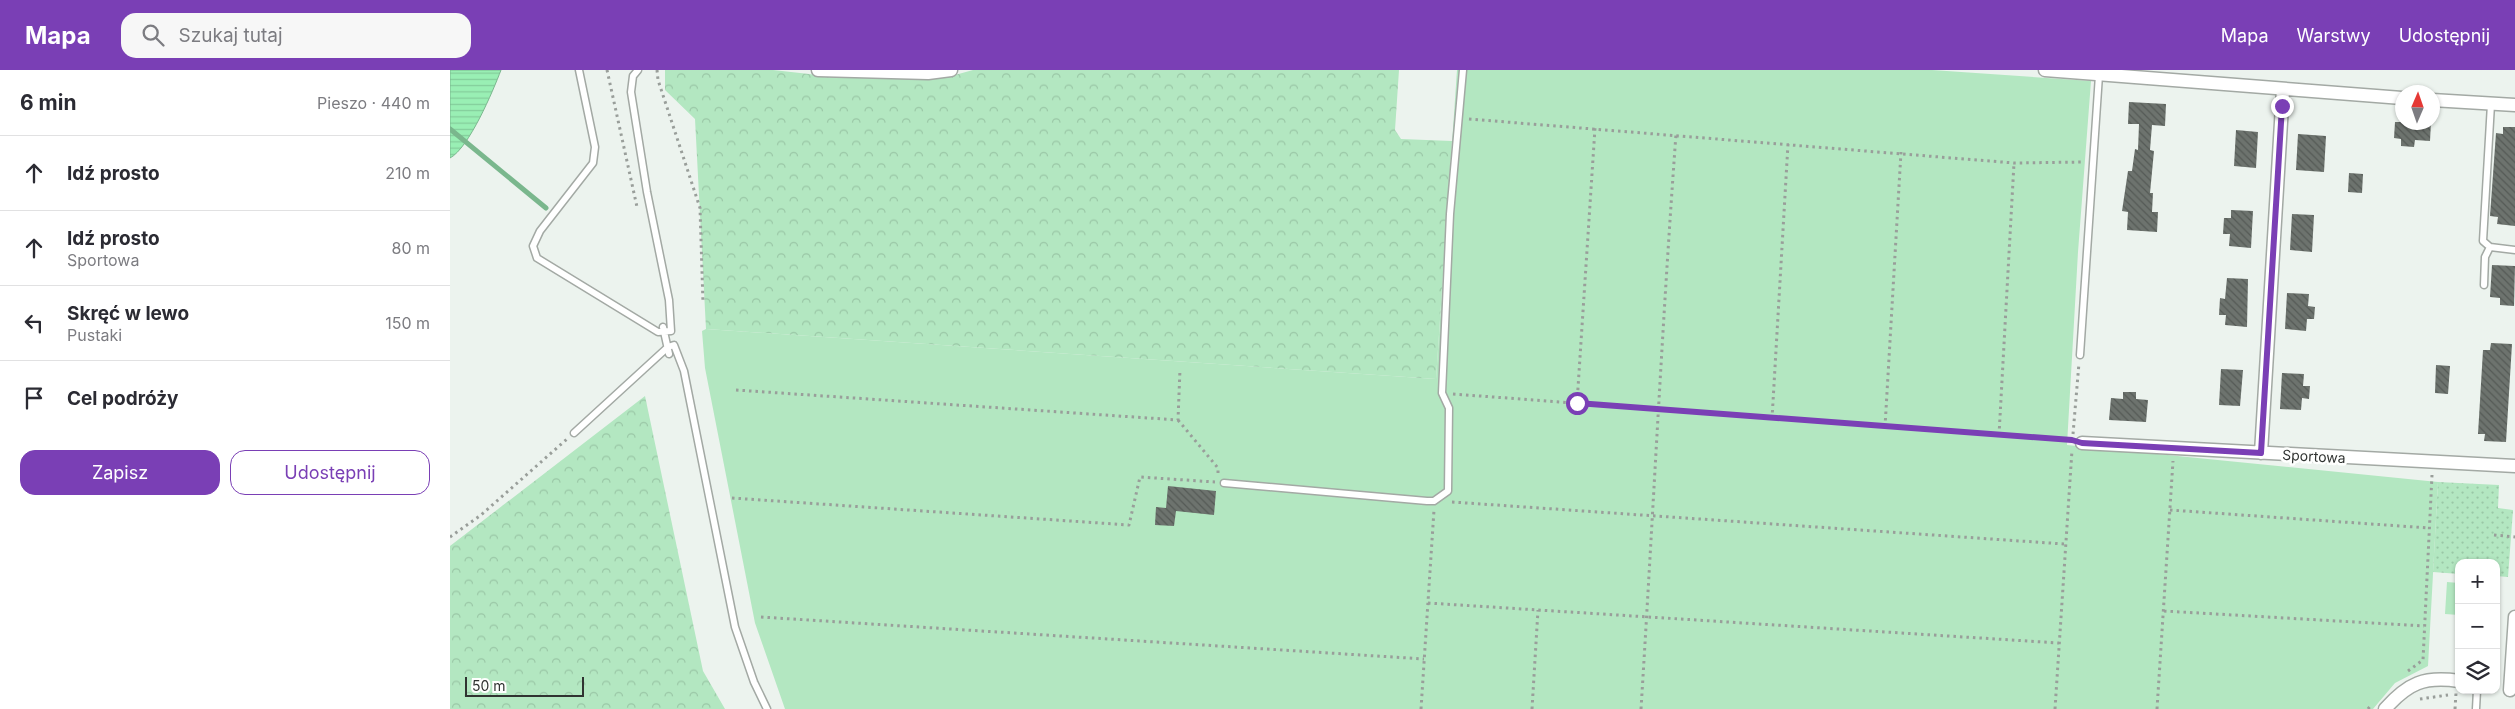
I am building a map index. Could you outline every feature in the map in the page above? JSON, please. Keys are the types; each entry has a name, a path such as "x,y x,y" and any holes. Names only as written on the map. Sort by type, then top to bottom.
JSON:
{"street":[{"path":"818,70 928,73 951,70"},
{"path":"2045,70 2395,97"},
{"path":"2261,453 2283,89"},
{"path":"2440,101 2515,105"},
{"name":"Sportowa","path":"2077,441 2515,466"},
{"path":"2512,690 2515,617"},
{"path":"2385,709 2416,682 2428,679 2455,686"}],"lane":[{"path":"579,70 595,147 595,158 540,230 533,246 537,258 658,332 664,330 671,331 670,300 647,192 631,92 633,76 638,70"},
{"path":"1224,483 1434,501 1448,491 1450,408 1442,393 1450,214 1463,70"},
{"path":"2080,355 2099,75"},
{"path":"2491,104 2483,241 2490,247 2515,250"},
{"path":"2484,285 2485,257 2490,247"},
{"path":"664,330 668,350"},
{"path":"574,434 674,346 684,371 735,627 754,682 767,709"},
{"path":"2476,709 2477,694"}],"path":[{"path":"608,70 638,209"},
{"path":"657,70 658,80 700,208 703,303"},
{"path":"1458,119 1676,134 2014,162 2094,162"},
{"path":"1577,403 1594,128"},
{"path":"1641,709 1653,515 1657,408 1676,134"},
{"path":"1772,419 1788,144"},
{"path":"1885,426 1901,152"},
{"path":"1999,435 2014,162"},
{"path":"2055,709 2064,544 2077,441 2080,355"},
{"path":"732,498 1129,525 1140,477 1219,483 1218,468 1178,420 1180,369"},
{"path":"736,390 1178,420"},
{"path":"1442,393 2077,441"},
{"path":"450,537 481,515 574,434"},
{"path":"2157,709 2174,448"},
{"path":"2406,672 2423,660 2432,479"},
{"path":"1434,501 2064,544"},
{"path":"2170,510 2429,528"},
{"path":"1421,709 1434,511"},
{"path":"2494,535 2515,537"},
{"path":"1428,603 2059,643"},
{"path":"1532,709 1538,610"},
{"path":"2164,611 2424,626"},
{"path":"761,617 1424,659"},
{"path":"2411,700 2455,688"},
{"path":"2455,709 2456,694"},
{"path":"2368,709 2374,702"}],"green space":[{"path":"665,70 773,70 818,75 955,75 973,70 1399,70 1395,130 1401,139 1452,141 1436,379 706,329 695,119 665,90"},
{"path":"1457,70 1932,70 2091,81 2078,252 2067,445 2438,482 2428,666 2395,683 2373,709 785,709 755,623 705,368 702,331 706,329 1436,379"},
{"path":"645,396 703,671 725,709 450,709 450,546"},
{"path":"2438,482 2499,485 2498,508 2513,510 2508,577 2500,576 2500,559 2455,559 2455,574 2433,572"},
{"path":"2447,582 2455,583 2455,615 2445,614"}],"shaded area":[{"path":"450,70 501,70 472,131 465,143 450,158"}],"building":[{"path":"2129,102 2166,104 2165,126 2152,125 2150,150 2154,151 2150,193 2153,193 2152,212 2158,212 2157,232 2127,230 2128,212 2122,211 2128,171 2132,171 2135,149 2138,150 2139,124 2128,124"},
{"path":"2395,122 2395,130 2431,130 2430,141 2415,140 2414,147 2401,146 2401,139 2394,138"},
{"path":"2503,127 2515,127 2515,226 2497,224 2498,217 2490,216 2496,133 2503,134"},
{"path":"2236,130 2258,132 2256,168 2234,166"},
{"path":"2298,134 2326,136 2324,172 2296,170"},
{"path":"2349,173 2363,174 2362,193 2348,192"},
{"path":"2231,210 2253,211 2251,248 2229,246 2230,234 2223,234 2224,218 2231,218"},
{"path":"2292,214 2314,215 2312,252 2290,250"},
{"path":"2492,265 2515,266 2514,306 2500,305 2500,298 2490,297"},
{"path":"2227,278 2248,279 2247,327 2225,325 2226,315 2219,315 2220,298 2225,299"},
{"path":"2287,293 2309,294 2308,306 2315,307 2314,319 2307,319 2306,331 2285,329"},
{"path":"2491,343 2512,344 2506,442 2484,441 2485,434 2478,434 2483,350 2490,350"},
{"path":"2436,365 2450,366 2448,394 2435,393"},
{"path":"2221,369 2243,370 2240,406 2219,405"},
{"path":"2282,373 2304,374 2303,386 2310,386 2309,399 2302,398 2301,410 2280,409"},
{"path":"2123,392 2136,392 2136,399 2148,400 2146,422 2109,420 2111,398 2123,399"},
{"path":"1168,486 1216,491 1214,515 1176,511 1174,526 1155,525 1156,507 1166,508"}],"waterway":[{"path":"450,129 546,208"}],"route":[{"path":"1577,403 2072,440 2082,443 2261,453 2282,106"}]}
